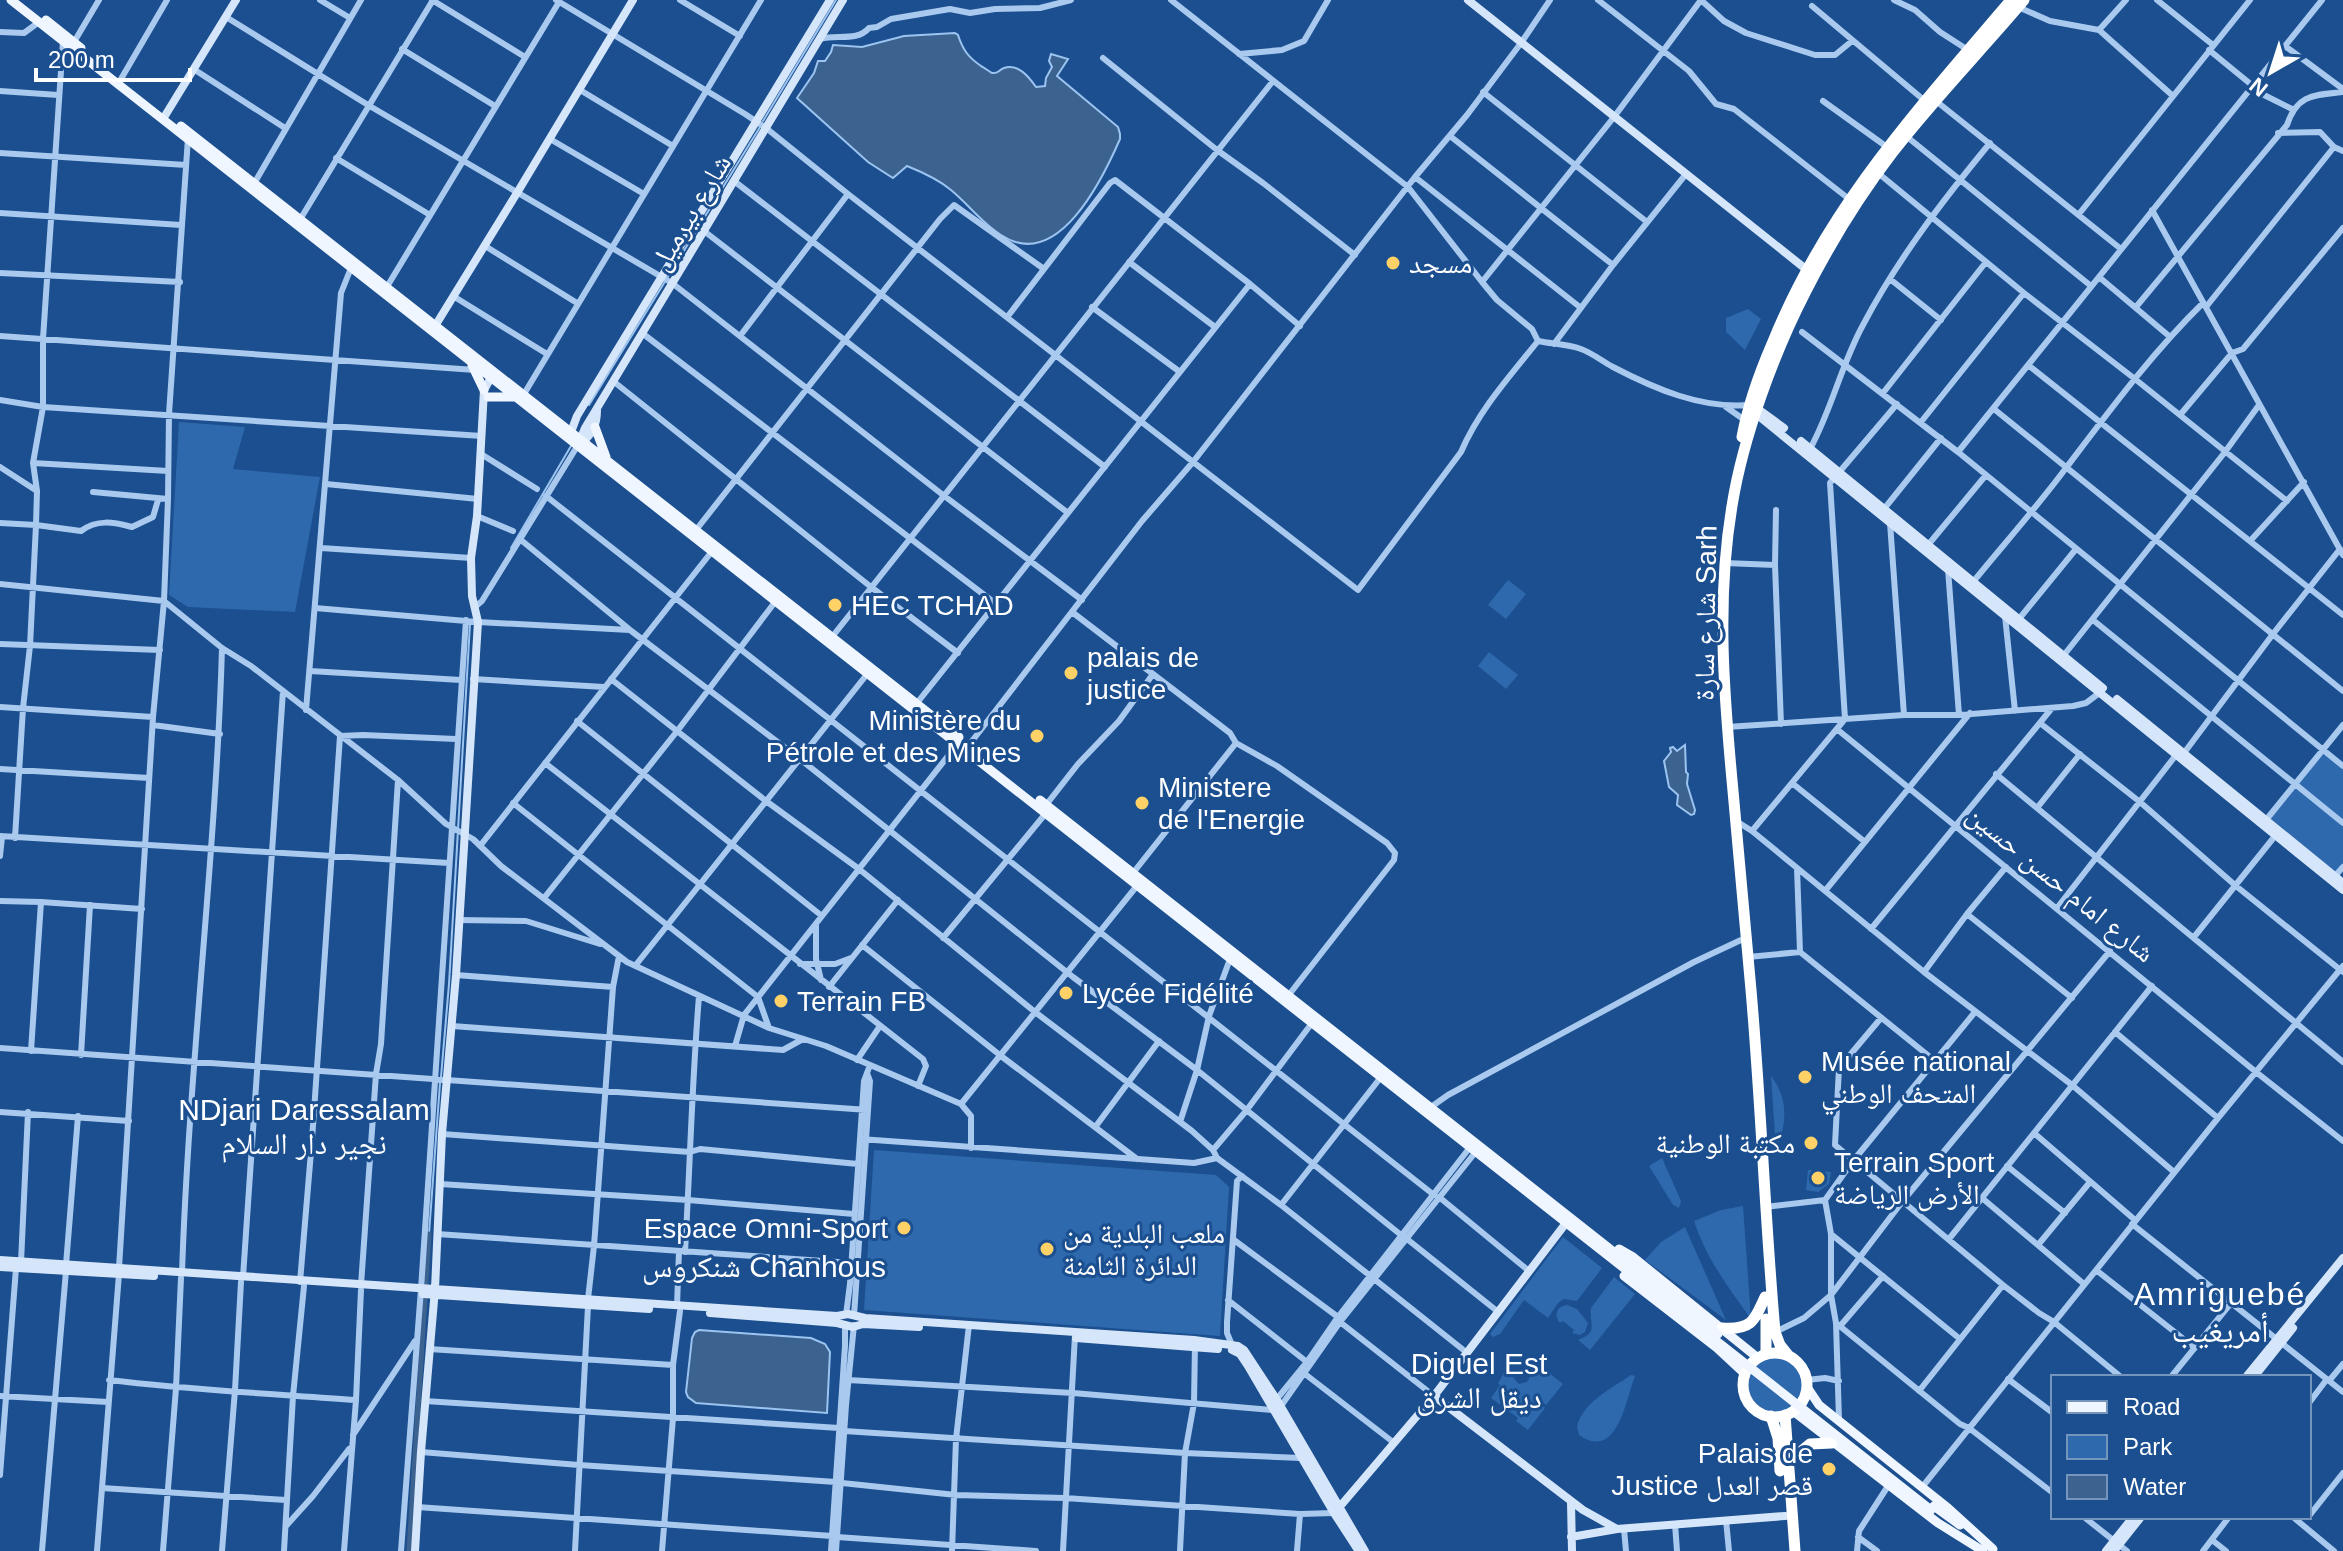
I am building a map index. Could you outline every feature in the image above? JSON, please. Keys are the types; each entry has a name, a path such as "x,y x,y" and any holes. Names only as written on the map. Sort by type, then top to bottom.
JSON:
{"highway":[{"name":"شارع سارة Sarh","path":"1762,1356 1765,1297 1717,645 1724,536 1753,412 1805,293 1839,231 1968,50 2018,2"},
{"name":"شارع سارة Sarh","path":"1788,1355 1775,1332 1764,1207 1754,1021 1727,727 1722,647 1725,563 1734,493 1753,412 1780,323 1807,270 1849,199 1887,147 2018,2"},
{"path":"1722,1328 1749,1325 1765,1297"},
{"path":"1777,1353 1788,1355 1803,1370 1807,1384 1803,1400 1789,1413 1771,1416 1756,1410 1746,1398 1745,1374 1750,1365 1762,1356 1777,1353"},
{"path":"1789,1413 1787,1463 1795,1551"},
{"path":"1771,1416 1778,1438 1789,1551"},
{"path":"1787,1463 1810,1444 1832,1443"}],"main road":[{"path":"11,0 189,136 351,268 385,290"},
{"path":"21,0 164,117"},
{"path":"189,136 301,218 433,328 714,549 917,703 1139,883 1431,1107 1475,1147"},
{"path":"433,328 473,366 497,377"},
{"path":"473,366 486,396 519,395 572,428 580,442 608,460 696,530 775,602 963,742"},
{"path":"590,428 608,460"},
{"path":"1046,809 1133,873 1139,883 1230,959 1602,1246 1989,1551"},
{"path":"1534,1193 1566,1223 1602,1246 1615,1268 1717,1348 1745,1374"},
{"path":"1602,1246 1617,1247 1633,1257 1762,1356"},
{"path":"1807,1384 1816,1402 1923,1486 1989,1551"},
{"path":"1789,1413 1938,1523 1989,1551"}],"street":[{"path":"74,42 99,0"},
{"path":"121,79 167,0"},
{"path":"164,117 236,0"},
{"path":"320,0 350,18"},
{"path":"255,182 361,0"},
{"path":"301,218 432,0 525,57"},
{"path":"433,328 633,0"},
{"path":"680,0 740,36"},
{"path":"519,395 547,354 761,0"},
{"name":"شارع بيرميل","path":"572,428 667,280 761,124 830,0"},
{"name":"شارع بيرميل","path":"590,428 667,280 704,231 734,181 761,124 843,0"},
{"path":"995,9 1002,0"},
{"path":"819,40 832,36 857,37 891,19 950,9 970,13 1040,8 1071,0"},
{"path":"1171,0 1408,187 1497,300 1532,329 1538,341"},
{"path":"1239,54 1282,50 1304,41 1328,0"},
{"path":"1468,0 1807,270"},
{"path":"735,1046 744,1015 758,997 920,792 1082,600 1142,521 1193,462 1450,136 1550,0"},
{"path":"1598,0 1689,71 1716,104 1738,113 1849,199"},
{"path":"1482,282 1576,166 1701,0 1724,21 1746,33 1815,55 1835,55 1852,41"},
{"path":"1894,0 1915,10 1940,32 1968,50"},
{"path":"2099,30 2126,0"},
{"path":"2157,0 2253,86 2275,102 2292,109"},
{"path":"2079,214 2250,0"},
{"path":"1958,452 2322,0"},
{"path":"385,290 558,1 761,124 1358,590 1461,452 1472,428 1491,400 1538,341"},
{"path":"2018,2 2050,21 2099,30 2173,96"},
{"path":"1812,6 1852,41 1990,143 2121,249"},
{"path":"226,17 316,74 667,280 1082,600"},
{"path":"0,32 24,33 39,22"},
{"path":"15,838 36,525 37,491 33,463 43,407 43,339 63,41"},
{"path":"2285,46 2343,90"},
{"path":"402,49 495,106"},
{"path":"1103,58 1355,255"},
{"path":"195,70 285,128"},
{"path":"832,637 1273,81"},
{"path":"580,90 673,146"},
{"path":"2136,307 2287,125 2292,109 2306,99 2343,90"},
{"path":"0,91 58,95"},
{"path":"1483,92 1647,222"},
{"path":"1823,101 1887,147"},
{"path":"2278,133 2320,132 2334,147 2343,151"},
{"path":"97,1551 119,1271 153,721 164,601 169,414 189,136"},
{"path":"1450,136 1613,265"},
{"path":"1906,136 2091,286"},
{"path":"550,139 644,194"},
{"path":"1810,449 1827,415 1862,326 1931,218 1990,143"},
{"path":"1973,582 2169,336 2205,305 2334,147"},
{"path":"0,153 186,165"},
{"path":"336,158 430,215"},
{"path":"1878,173 2287,501"},
{"path":"1554,344 1686,174"},
{"path":"1415,177 1581,308"},
{"path":"1008,316 1115,180 1300,326"},
{"path":"734,181 1105,467"},
{"path":"740,336 848,194"},
{"path":"696,530 954,205 1044,269"},
{"path":"2057,908 2140,802 2213,718 2273,634 2341,552 2152,210"},
{"path":"0,213 181,225"},
{"path":"2180,415 2232,353 2243,349 2343,228"},
{"path":"704,231 1068,513"},
{"path":"485,246 577,303"},
{"path":"1129,262 1215,327"},
{"path":"1883,393 1986,262"},
{"path":"306,710 342,286 351,268"},
{"path":"0,273 180,282"},
{"path":"2099,277 2169,336"},
{"path":"1890,279 1941,320"},
{"path":"917,703 1250,284"},
{"path":"1921,422 2024,293"},
{"path":"453,296 547,354"},
{"path":"1092,307 1180,372"},
{"path":"1802,332 1941,438 2343,766"},
{"path":"642,333 996,604"},
{"path":"0,336 337,361 473,366"},
{"path":"1538,341 1584,350 1639,380 1672,393 1753,412 1810,449 1948,569 2102,690 2343,890"},
{"path":"2028,365 2343,615"},
{"path":"401,1551 417,1338 437,1234 456,975 478,622 472,596 471,558 486,396 497,377"},
{"path":"613,381 958,653"},
{"path":"0,400 43,407 482,436"},
{"path":"1752,831 1845,719 1829,488 1836,474 1897,404"},
{"path":"2064,655 2259,405"},
{"path":"1726,407 1753,412 1884,509 2064,655 2102,690"},
{"path":"1994,409 2343,691"},
{"path":"572,428 590,428"},
{"path":"475,607 482,601 590,428"},
{"path":"1884,509 1941,438"},
{"path":"481,454 537,489"},
{"path":"33,463 168,471"},
{"path":"0,467 37,491"},
{"path":"1928,545 1986,475"},
{"path":"2251,540 2304,482"},
{"path":"326,484 478,499"},
{"path":"93,492 168,499"},
{"path":"546,496 1529,1271"},
{"path":"0,523 81,531 110,521 132,527 153,517 158,500"},
{"path":"1776,510 1781,724"},
{"path":"477,516 513,531"},
{"path":"1889,520 1904,715"},
{"path":"521,540 630,630 800,759 1067,973 1197,1070 1497,1311"},
{"path":"321,548 471,558"},
{"path":"480,846 714,549"},
{"path":"2019,619 2076,549"},
{"path":"1725,563 1775,565"},
{"path":"1948,569 1959,715"},
{"path":"0,584 164,601 398,780 452,828 480,846 619,956 769,1028 826,1046 857,1060 868,1069 961,1104 971,1116 971,1148"},
{"path":"544,898 775,602"},
{"path":"315,608 478,622 630,630"},
{"path":"1072,612 1230,733 1236,743 1296,780 1387,843 1395,853 1394,860 1288,996"},
{"path":"2005,616 2015,711"},
{"path":"415,1551 429,1349 427,1292 435,1078 466,620"},
{"path":"2093,620 2343,823"},
{"path":"0,644 160,650"},
{"path":"163,1551 220,734 222,648"},
{"path":"310,671 461,680"},
{"path":"635,966 868,673"},
{"path":"943,938 1008,859 1078,764 1119,721 1153,674"},
{"path":"473,679 604,687"},
{"path":"611,679 766,801 859,869 1035,1012 1180,1122 1213,1150 1217,1158 1466,1352"},
{"path":"1727,727 2052,708 2086,703 2102,690"},
{"path":"222,1551 283,691"},
{"path":"0,707 153,721 220,734"},
{"path":"1871,929 2052,708"},
{"path":"1825,891 1970,713"},
{"path":"577,721 822,916"},
{"path":"1923,1486 2174,1172 2342,969 2236,886 2140,802 2040,723"},
{"path":"2266,820 2343,725"},
{"name":"شارع امام حسن حسين","path":"1838,730 2343,1141"},
{"path":"340,736 456,739"},
{"path":"284,1551 340,736"},
{"path":"1133,873 1236,743"},
{"path":"2037,808 2080,754"},
{"path":"2180,754 2339,880 2343,867"},
{"path":"545,763 924,1060 926,1069 918,1086"},
{"path":"0,769 149,778"},
{"path":"1996,774 2343,1062"},
{"path":"344,1551 398,780"},
{"path":"1792,783 1865,842"},
{"path":"513,803 758,997 769,1028"},
{"path":"1736,821 1924,972 2072,1085 2174,1172"},
{"path":"0,856 1,836 449,863"},
{"path":"2194,937 2275,836"},
{"path":"1797,867 1800,952"},
{"path":"1924,972 2006,867"},
{"path":"961,1104 1139,883"},
{"path":"829,987 898,900"},
{"path":"0,901 142,909"},
{"path":"31,1051 41,902"},
{"path":"81,1055 90,905"},
{"path":"1967,914 2072,998"},
{"path":"459,920 526,921 605,946"},
{"path":"816,924 817,964 821,980"},
{"path":"1431,1107 1687,966 1741,940"},
{"path":"862,945 1137,1159"},
{"path":"1775,1332 1804,1318 1831,1295 1902,1202 2110,951"},
{"path":"1748,957 1800,952 1935,1061"},
{"path":"575,1551 588,1303 613,987 619,956"},
{"path":"800,964 835,964 854,956"},
{"path":"1180,1122 1197,1070 1209,1016 1230,959"},
{"path":"456,975 613,987"},
{"path":"1949,1239 2152,986"},
{"path":"662,1551 673,1418 673,1365 688,1200 699,996"},
{"path":"1839,1420 1838,1324 1831,1295 1831,1234 1825,1200 1853,1161 1975,1012"},
{"path":"1881,1018 1839,1068 1835,1145 2003,1285 2119,1375"},
{"path":"1213,1150 1312,1023"},
{"path":"452,1026 783,1050 803,1039"},
{"path":"857,1060 880,1026"},
{"path":"2115,1032 2218,1118"},
{"path":"1096,1126 1159,1041"},
{"path":"0,1048 865,1109"},
{"path":"851,1314 865,1109 864,1081 868,1069"},
{"path":"1281,1205 1381,1077"},
{"path":"0,1112 129,1121"},
{"path":"0,1475 3,1396 19,1265 28,1112"},
{"path":"42,1551 78,1116"},
{"path":"2034,1133 2134,1222 2343,1392"},
{"path":"442,1134 690,1152 700,1149 858,1164"},
{"path":"863,1140 1194,1163 1217,1158"},
{"path":"849,1326 857,1321 851,1314 852,1263 858,1164 863,1140"},
{"path":"1274,1405 1475,1147"},
{"path":"2007,1166 2065,1213"},
{"path":"1232,1345 1227,1333 1228,1300 1237,1181 1242,1176"},
{"path":"2038,1245 2090,1182"},
{"path":"440,1184 854,1214"},
{"path":"1982,1198 2084,1284"},
{"path":"1764,1207 1825,1200"},
{"path":"421,1452 839,1483 956,1495 1065,1498 1300,1514 1336,1510 1434,1396 1566,1223"},
{"path":"437,1234 852,1263"},
{"path":"1831,1234 1960,1339"},
{"path":"1234,1240 1571,1502 1594,1518 1621,1529"},
{"path":"2255,1375 2343,1258"},
{"path":"0,1260 19,1265"},
{"path":"0,1267 19,1265 119,1271 678,1308 837,1316 851,1314 969,1328 1232,1345 1244,1350 1301,1458 1365,1551"},
{"path":"2248,1375 2343,1266"},
{"path":"2096,1270 2195,1348"},
{"path":"1838,1324 1883,1276"},
{"path":"1919,1391 2003,1285"},
{"path":"1228,1300 1307,1362"},
{"path":"2173,1375 2231,1303"},
{"path":"678,1308 849,1326 969,1328"},
{"path":"842,1430 848,1380 849,1326 842,1319 851,1314"},
{"path":"848,1380 962,1385 1194,1403 1274,1405 1305,1374 1339,1319"},
{"path":"1838,1324 1960,1424 2051,1491"},
{"path":"834,1551 849,1326"},
{"path":"952,1548 956,1439 969,1328"},
{"path":"1063,1551 1075,1336"},
{"path":"286,1526 313,1496 417,1338"},
{"path":"1180,1551 1185,1453 1194,1403 1195,1343"},
{"path":"1195,1343 1236,1350 1274,1405 1358,1551"},
{"path":"429,1349 673,1365"},
{"path":"2311,1401 2343,1364"},
{"path":"1305,1374 1393,1442"},
{"path":"1807,1384 1825,1378 1839,1381"},
{"path":"2008,1379 2051,1411"},
{"path":"109,1380 176,1388 356,1400"},
{"path":"3,1396 108,1402"},
{"path":"425,1401 956,1439 1301,1458"},
{"path":"2311,1514 2342,1477"},
{"path":"1857,1551 1859,1531 1888,1486"},
{"path":"102,1488 286,1500"},
{"path":"1571,1502 1572,1551"},
{"path":"417,1507 835,1536 952,1548 1036,1551"},
{"path":"1297,1551 1300,1514"},
{"path":"1571,1537 1621,1529 1785,1516"},
{"path":"2086,1519 2119,1547"},
{"path":"2119,1547 2132,1519"},
{"path":"2106,1551 2119,1547 2140,1519"},
{"path":"2203,1551 2228,1519"},
{"path":"2295,1519 2334,1551"},
{"path":"2302,1525 2307,1519"},
{"path":"1726,1520 1729,1551"},
{"path":"1675,1524 1677,1551"},
{"path":"1621,1529 1626,1551"},
{"path":"1858,1537 1877,1551"},
{"path":"2212,1540 2226,1551"}],"green space":[{"path":"1748,309 1761,319 1745,350 1726,332 1726,318"},
{"path":"179,422 245,427 233,469 320,477 295,612 188,607 169,595"},
{"path":"1508,580 1526,594 1506,619 1488,605"},
{"path":"1489,652 1518,675 1506,689 1478,666"},
{"path":"2323,750 2343,766 2343,867 2335,876 2266,820"},
{"path":"1771,1076 1781,1094 1784,1112 1776,1150"},
{"name":"ملعب البلدية من الدائرة الثامنة","path":"874,1150 1216,1175 1229,1187 1220,1336 864,1310"},
{"path":"1662,1158 1681,1201 1679,1208 1673,1205 1649,1166"},
{"name":"Terrain Sport الأرض الرياضة","path":"1808,1170 1831,1172 1829,1184 1818,1192 1806,1190"},
{"path":"1743,1206 1751,1319 1711,1260 1694,1221 1721,1210"},
{"path":"1685,1227 1726,1320 1645,1260 1661,1242"},
{"path":"1563,1237 1602,1268 1577,1301 1564,1299 1548,1318 1524,1300 1500,1334 1493,1337 1490,1334"},
{"path":"1614,1277 1635,1294 1590,1350 1578,1340 1591,1331 1591,1308"},
{"path":"1567,1305 1577,1309 1588,1323 1585,1332 1580,1335 1572,1333 1574,1330 1558,1320 1559,1309"},
{"path":"1511,1356 1514,1359 1512,1376 1519,1384 1527,1382 1530,1377 1526,1364 1529,1357 1563,1384 1546,1405 1535,1396 1533,1398 1545,1408 1528,1430 1516,1421 1518,1418 1491,1398 1500,1385 1498,1383"},
{"path":"1776,1357 1796,1365 1804,1385 1796,1405 1776,1413 1756,1405 1748,1385 1756,1365"},
{"path":"1631,1375 1635,1376 1624,1411 1611,1434 1603,1440 1592,1441 1579,1435 1577,1426 1586,1409 1599,1396"}],"water":[{"path":"955,33 966,53 981,66 992,73 1014,67 1036,87 1045,86 1052,67 1049,61 1051,54 1068,59 1057,76 1118,127 1120,139 1090,197 1059,232 1041,242 1022,243 1001,235 946,186 907,166 893,178 868,162 797,98 814,73 818,61 825,61 833,45 862,47 904,36"},
{"path":"1685,745 1687,784 1695,810 1691,815 1677,805 1678,795 1669,787 1664,761 1671,752 1670,748 1677,751"},
{"path":"699,1330 811,1338 825,1344 830,1352 827,1413 696,1403 686,1392 692,1338"}],"waterway":[{"path":"763,121 836,0"},
{"path":"589,405 760,127"},
{"path":"511,548 571,446"},
{"path":"441,1077 470,624"},
{"path":"429,1234 440,1083"},
{"path":"409,1551 429,1234"}],"place":[{"name":"مسجد","path":"1393,263"},
{"name":"HEC TCHAD","path":"835,605"},
{"name":"palais de justice","path":"1071,673"},
{"name":"Ministère du Pétrole et des Mines","path":"1037,736"},
{"name":"Ministere de l'Energie","path":"1142,803"},
{"name":"Lycée Fidélité","path":"1066,993"},
{"name":"Terrain FB","path":"781,1001"},
{"name":"Musée national المتحف الوطني","path":"1805,1077"},
{"name":"مكتبة الوطنية","path":"1811,1143"},
{"name":"Terrain Sport الأرض الرياضة","path":"1818,1178"},
{"name":"Espace Omni-Sport","path":"904,1228"},
{"name":"ملعب البلدية من الدائرة الثامنة","path":"1047,1249"},
{"name":"Palais de Justice قصر العدل","path":"1829,1469"}],"district":[{"name":"NDjari Daressalam نجير دار السلام","path":"304,1127"},
{"name":"شنكروس Chanhous","path":"764,1267"},
{"name":"Amriguebé أمريغيب","path":"2220,1312"},
{"name":"Diguel Est ديقل الشرق","path":"1479,1381"}]}
